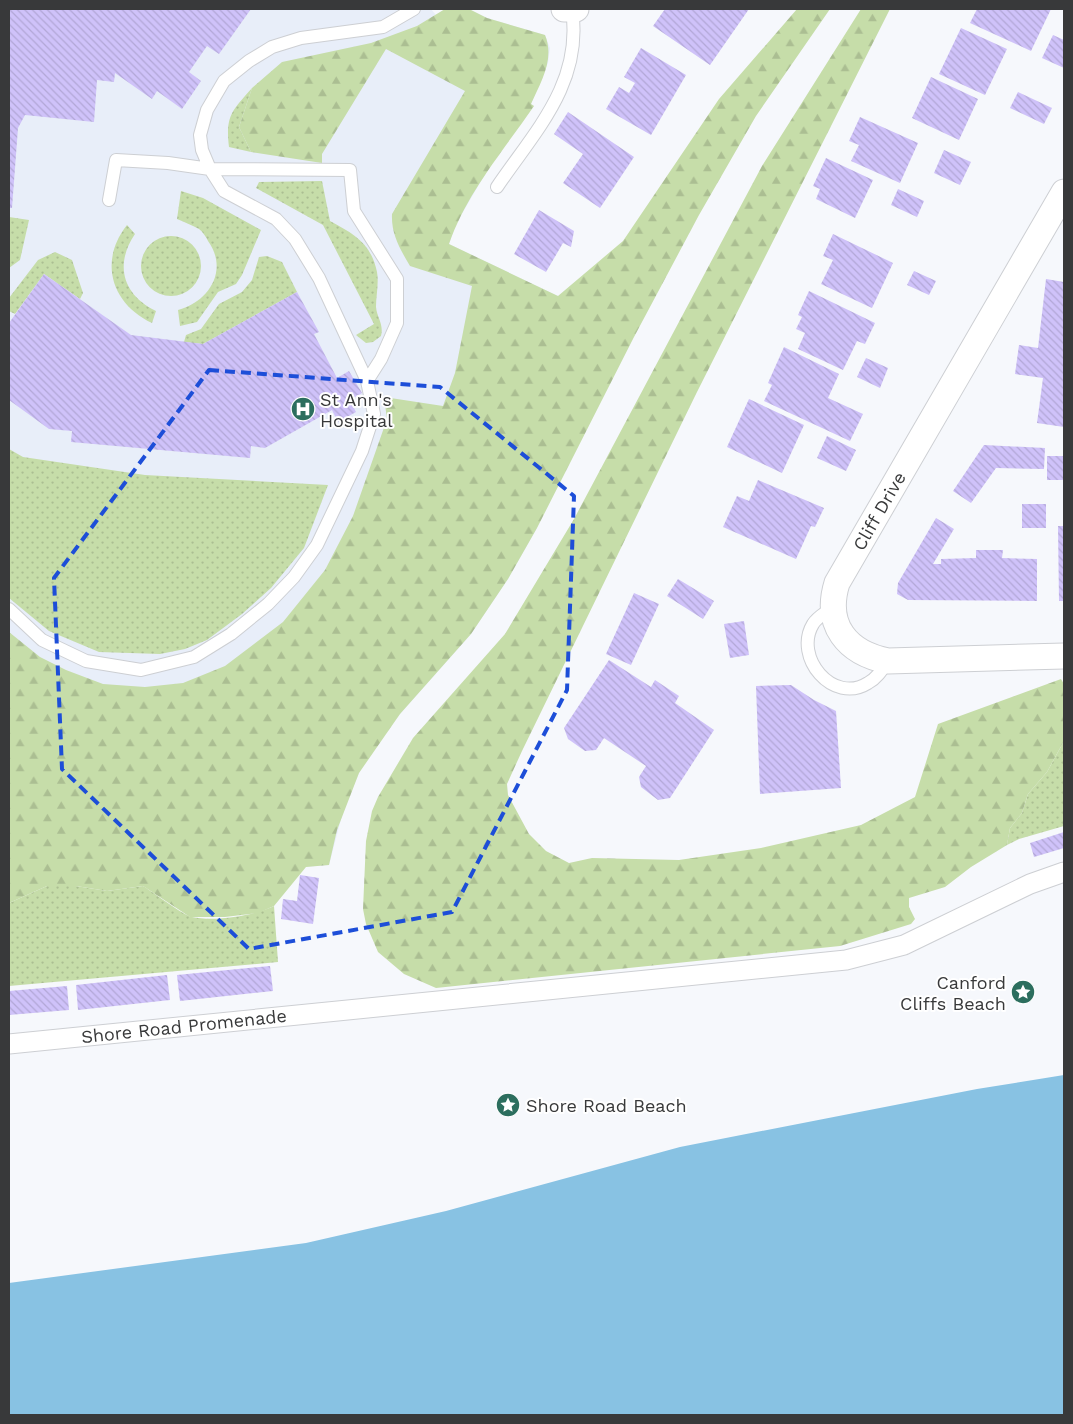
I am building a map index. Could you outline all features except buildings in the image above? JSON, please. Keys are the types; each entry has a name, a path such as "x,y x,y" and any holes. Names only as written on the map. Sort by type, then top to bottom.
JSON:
{"street":[{"name":"Cliff Drive","path":"1060,207 837,583 833,607 839,628 852,646 873,658 888,661 1064,656"},
{"name":"Shore Road Promenade","path":"9,1044 846,960 904,945 1030,884 1064,872"}],"lane":[{"path":"9,609 42,640 86,661 141,670 194,657 216,643 268,604 294,577 317,545 362,450 374,414 367,381 319,278 295,239 276,219 224,191 210,169 202,150 200,135 206,110 224,81 249,61 272,47 301,38 383,27 414,9"},
{"path":"497,187 554,105 567,77 574,46 571,9"},
{"path":"109,200 116,160 168,163 210,169 350,170 354,211 397,279 397,323 381,359 367,381"},
{"path":"833,607 814,622 808,634 807,649 811,664 821,678 836,685 852,688 866,684 878,675 888,661"}],"highlighted area":[{"path":"209,370 440,387 574,496 567,690 452,912 249,949 62,769 54,578"}],"shaded area":[{"name":"St Ann's Hospital","path":"9,9 431,9 436,15 445,9 469,9 487,18 545,35 550,48 548,63 531,104 534,106 491,164 456,224 449,244 558,296 537,528 508,579 471,634 400,714 368,756 344,808 329,865 9,889"}],"green space":[{"path":"445,9 469,9 487,18 545,35 548,44 548,62 531,104 534,106 476,189 449,244 558,296 623,241 719,99 797,9 830,9 756,116 699,215 634,337 537,528 508,579 471,634 400,714 359,773 337,830 329,865 306,867 274,906 258,913 225,917 190,917 143,886 107,891 76,886 47,886 9,903 9,632 40,657 66,670 103,684 145,687 183,683 225,666 283,622 325,570 353,516 387,419 384,397 443,406 455,373 472,286 410,266 395,235 392,214 465,91 386,49 322,154 322,163 251,152 239,127 252,88 282,62 371,43 417,26"},
{"path":"861,9 890,9 697,392 522,751 507,784 508,795 529,834 546,851 569,863 592,858 679,860 761,848 861,825 915,797 938,724 1061,679 1064,684 1064,741 1047,772 1028,794 1022,813 1010,828 1007,845 971,867 945,887 909,898 909,907 915,919 911,924 840,946 436,988 404,974 378,952 366,924 363,909 366,841 372,811 378,797 413,738 505,634 574,519 762,166"},
{"path":"252,88 239,127 251,152 229,147 228,127 235,108"},
{"path":"322,181 330,221 360,240 374,262 378,276 376,307 382,332 381,336 373,342 366,343 356,335 374,324 323,225 256,188 259,182"},
{"path":"181,191 203,198 261,230 242,275 236,284 218,292 197,322 180,326 178,310 199,300 207,292 216,273 217,263 214,252 202,232 177,219"},
{"path":"9,217 29,220 20,260 9,268"},
{"path":"127,225 135,234 125,257 125,278 129,288 136,297 156,311 152,323 138,315 127,305 114,281 113,253 118,239"},
{"path":"171,236 188,241 196,249 201,266 196,283 188,291 171,296 154,291 146,283 141,266 146,249 154,241"},
{"path":"55,252 72,260 83,293 80,299 44,274 15,314 9,311 9,298 38,260"},
{"path":"267,256 282,262 297,292 203,344 184,342 186,335 201,329 219,304 242,292 252,280 259,257"},
{"path":"9,449 23,457 145,475 328,485 304,548 271,588 242,614 207,640 185,649 160,654 99,652 49,631 9,598"},
{"path":"1064,741 1064,826 1019,839 1007,845 1010,828 1022,813 1028,794 1047,772"},
{"path":"47,886 76,886 107,891 143,886 192,917 212,919 256,913 274,906 278,962 9,986 9,903"}],"water":[{"path":"1064,1075 1064,1415 9,1415 9,1283 306,1243 446,1211 680,1147 977,1089"}],"place":[{"name":"St Ann's Hospital","path":"303,409"},
{"name":"Canford Cliffs Beach","path":"1023,992"},
{"name":"Shore Road Beach","path":"508,1105"}]}
